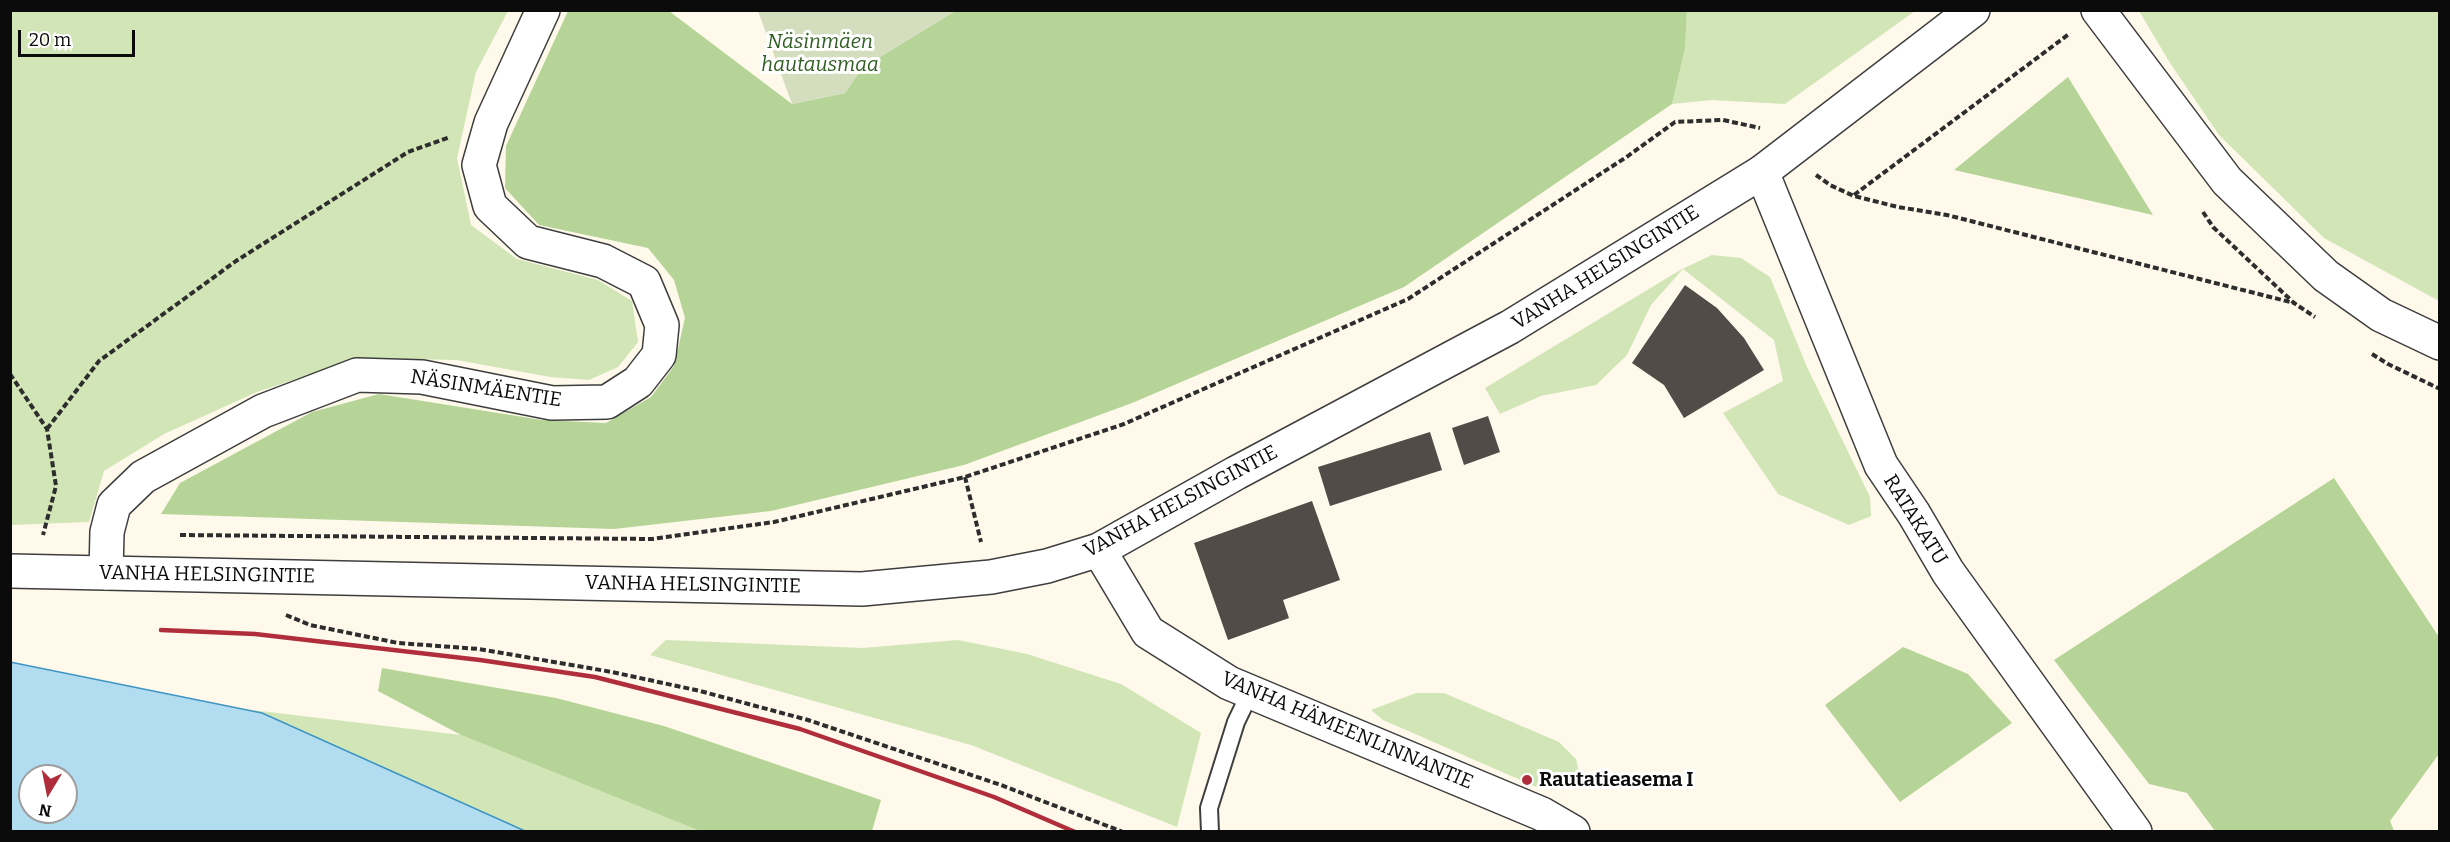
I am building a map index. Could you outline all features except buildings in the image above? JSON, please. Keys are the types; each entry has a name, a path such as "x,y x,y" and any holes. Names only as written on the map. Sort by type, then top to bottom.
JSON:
{"street":[{"name":"NÄSINMÄENTIE","path":"106,573 107,532 114,506 143,477 263,411 357,375 422,377 552,403 607,402 638,382 659,355 662,325 644,282 603,261 528,242 490,206 479,165 491,123 543,10"},
{"name":"VANHA HELSINGINTIE","path":"10,571 862,588 991,577 1047,566 1099,550 1236,473 1510,327 1762,172 1973,10"},
{"path":"2098,11 2227,181 2326,276 2381,315 2439,343"},
{"name":"RATAKATU","path":"1762,172 1881,465 1914,514 1948,572 2135,831"},
{"name":"VANHA HÄMEENLINNANTIE","path":"1099,550 1148,632 1229,684 1542,814 1573,831"}],"lane":[{"path":"1205,831 1209,808 1236,722 1250,693"},
{"path":"1209,808 1210,831"}],"path":[{"path":"1854,196 2098,11"},
{"path":"171,535 652,539 774,522 965,477 1124,424 1408,299 1675,123 1723,120 1759,127 1788,154 1830,185 1854,196 1898,207 1947,215 2294,303"},
{"path":"47,429 99,361 236,261 408,152 491,123"},
{"path":"10,374 47,429 56,486 43,536"},
{"path":"965,477 991,577"},
{"path":"283,614 310,625 398,643 479,649 612,672 700,691 819,724 1001,785 1123,831"}],"green space":[{"name":"Näsinmäen hautausmaa","path":"758,10 955,11 862,68 845,93 792,104"},
{"path":"11,11 508,11 476,72 457,158 471,225 517,259 598,280 632,301 638,342 618,367 589,380 550,377 457,360 359,358 257,392 164,434 104,471 89,522 11,525"},
{"path":"568,11 669,11 792,104 845,93 862,68 955,11 1687,11 1685,49 1672,104 1404,287 1132,403 964,465 771,511 614,529 161,514 180,483 312,412 379,394 542,420 606,423 651,397 674,366 685,318 674,280 648,248 539,225 505,188 506,146"},
{"path":"1687,11 1915,11 1785,104 1712,100 1672,104 1685,49"},
{"path":"2139,11 2439,11 2439,301 2324,238 2219,135 2170,63"},
{"path":"2068,77 2153,215 1954,170"},
{"path":"1712,255 1741,258 1770,277 1807,367 1870,497 1871,516 1849,525 1778,494 1723,413 1783,381 1774,340 1683,269 1651,305 1627,355 1596,385 1541,396 1500,414 1485,388 1682,269"},
{"path":"2334,478 2439,637 2439,754 2390,821 2394,831 2215,831 2187,793 2149,784 2054,660"},
{"path":"666,640 862,648 958,640 1027,654 1121,684 1201,733 1177,827 971,745 650,655"},
{"path":"1903,647 1968,674 2012,723 1900,802 1825,705"},
{"path":"382,668 556,698 664,726 881,800 872,831 700,831 461,735 378,691"},
{"path":"1416,693 1444,693 1559,742 1576,759 1580,777 1557,786 1541,789 1383,720 1371,710"},
{"path":"252,710 461,735 700,831 524,831"}],"water":[{"path":"10,662 262,713 525,831 11,831"}],"railway":[{"path":"161,630 255,634 480,660 595,677 800,729 994,797 1075,832"}],"place":[{"name":"Rautatieasema I","path":"1527,780"}]}
